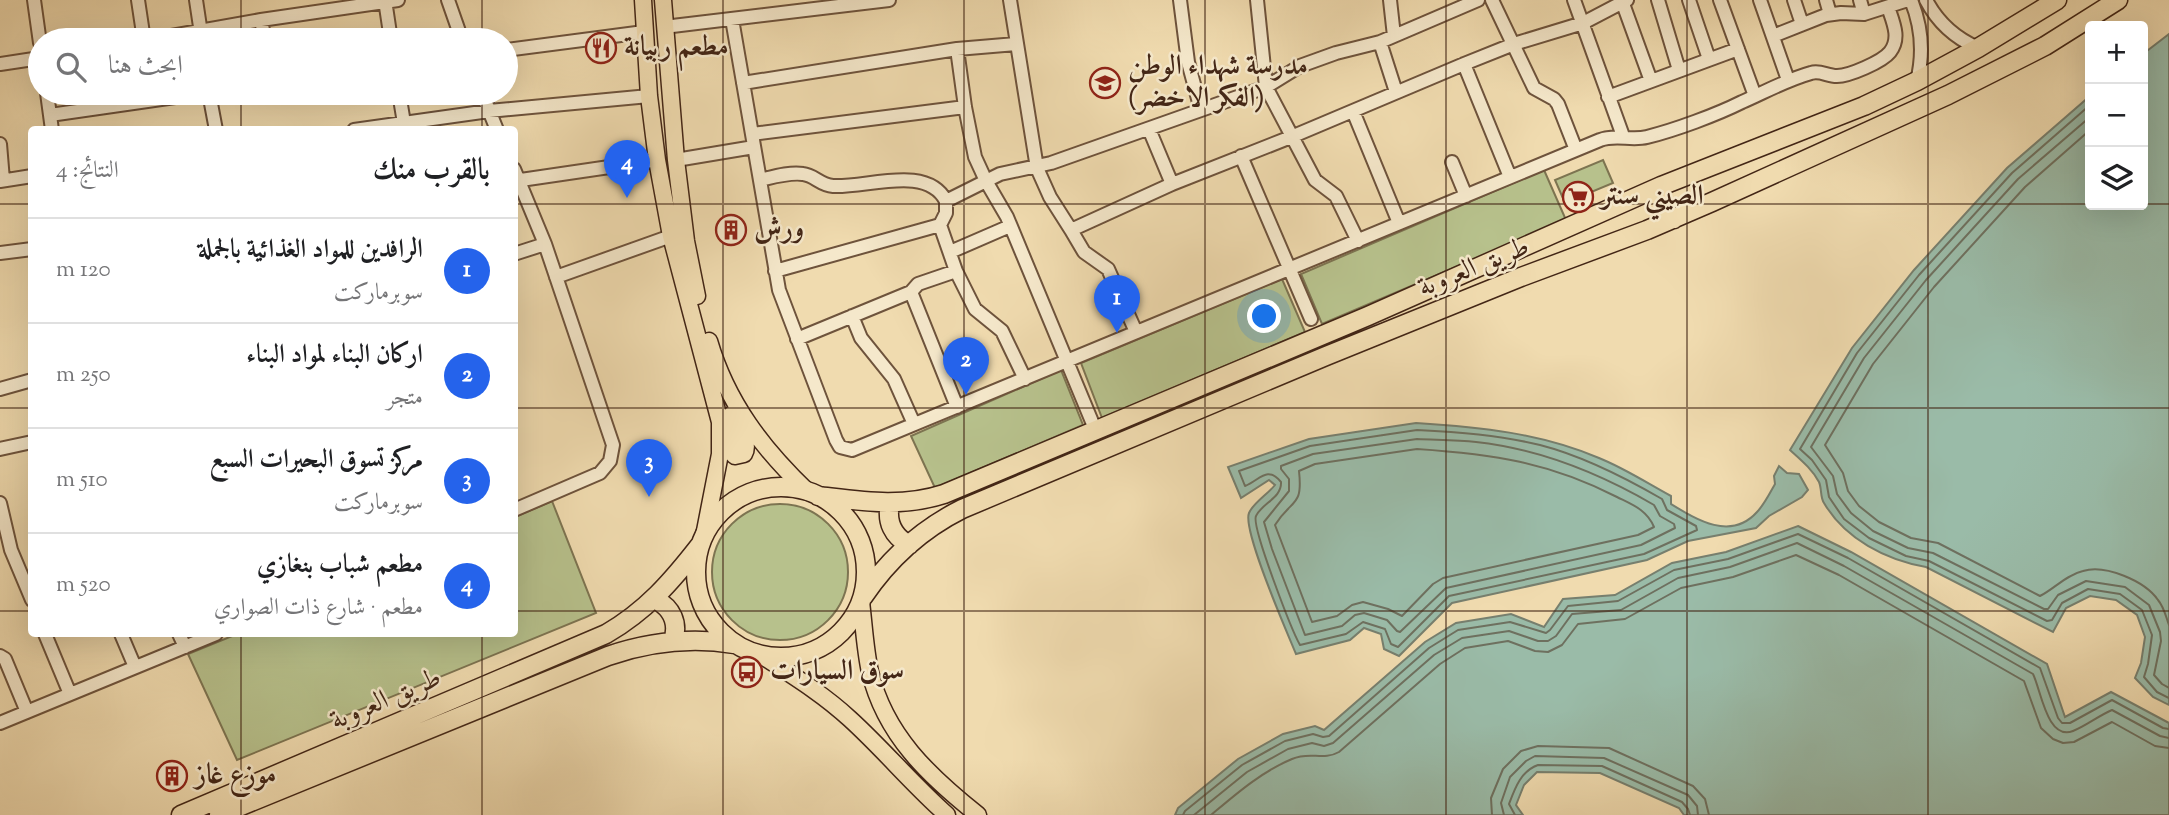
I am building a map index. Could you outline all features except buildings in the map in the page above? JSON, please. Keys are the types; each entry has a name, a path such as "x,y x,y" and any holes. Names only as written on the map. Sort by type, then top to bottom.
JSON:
{"highway":[{"name":"طريق العروبة","path":"813,494 890,504 944,494 1381,310 1661,186 1833,119 1917,81 2057,0"},
{"name":"طريق العروبة","path":"862,600 884,569 909,545 940,521 974,504 1326,356 1674,219 1948,95 2045,46 2118,0"},
{"path":"1661,186 1657,194 1657,204 1665,215 1674,219"},
{"path":"778,488 813,494 842,513 859,538 866,567 862,600 847,627 825,645 799,656 761,655 734,643 712,623 699,595 696,575 702,541 722,511 748,494 778,488"},
{"path":"890,504 888,514 893,530 909,545"},
{"name":"طريق العروبة","path":"181,815 593,640 626,622 655,599 702,541"},
{"path":"655,599 664,604 673,616 676,632 673,641"},
{"name":"طريق العروبة","path":"219,815 608,656 673,641 734,643"}],"main road":[{"path":"643,0 649,96 671,236 719,414 731,453 738,456 744,454 747,443 729,410 691,270 676,160 663,0"},
{"path":"720,375 738,409 760,441 780,465 813,494"},
{"path":"702,541 721,446 719,414"},
{"path":"862,600 867,658 881,705 892,727 922,766 978,815"},
{"path":"761,655 803,682 849,718 947,815"}],"street":[{"path":"34,0 38,28"},
{"path":"138,0 142,28"},
{"path":"196,0 200,28"},
{"path":"448,0 458,28"},
{"path":"664,27 850,2 889,0"},
{"path":"1010,0 1037,168 1050,197 1084,251 1108,269 1136,332"},
{"path":"1180,0 1188,62 1201,110"},
{"path":"1257,0 1266,87 1315,180 1336,196 1358,241"},
{"path":"1390,0 1394,36"},
{"path":"946,201 1000,174 1037,168 1266,87 1300,66 1336,53 1380,42 1478,0"},
{"path":"1492,0 1534,88 1558,104 1576,150"},
{"path":"1574,0 1623,136"},
{"path":"1658,0 1679,70"},
{"path":"1689,0 1709,59"},
{"path":"1720,0 1755,96"},
{"path":"1759,0 1788,80"},
{"path":"1794,0 1802,24"},
{"path":"1826,0 1830,14"},
{"path":"1860,0 1864,14"},
{"path":"1773,36 1830,14 1864,14 1909,0 1918,19 1921,38 1921,61 1917,81"},
{"path":"1926,0 1942,25 1962,41 1978,48"},
{"path":"231,28 261,20 389,1 390,28"},
{"path":"1071,230 1172,184 1464,64 1514,44 1583,23 1625,1 1651,81"},
{"path":"732,19 782,299 835,440 840,447 848,450 856,449 1605,138 1652,136 1726,110 1788,80 1816,72 1843,75 1882,59 1893,47 1896,37 1888,7"},
{"path":"261,20 263,28"},
{"path":"518,48 644,32"},
{"path":"1380,42 1396,92"},
{"path":"743,83 957,49 1016,44"},
{"path":"1608,97 1738,48"},
{"path":"957,49 975,157 1010,226 1096,429"},
{"path":"0,64 28,60"},
{"path":"1464,64 1510,177"},
{"path":"383,126 489,111 649,96"},
{"path":"49,105 51,126"},
{"path":"50,115 120,105"},
{"path":"211,105 215,126"},
{"path":"401,105 404,123"},
{"path":"487,105 495,126"},
{"path":"676,160 753,141 965,107"},
{"path":"1353,111 1399,223"},
{"path":"1149,129 1172,184"},
{"path":"0,144 2,181 28,177"},
{"path":"1241,156 1311,318"},
{"path":"518,177 657,160"},
{"path":"1452,162 1466,196"},
{"path":"760,180 804,174 818,182 835,186 915,180 937,188 946,201 947,213 940,225 775,271"},
{"path":"518,182 545,244 611,438 612,453 600,473 518,508"},
{"path":"940,225 956,271 975,309 1002,331 1025,379"},
{"path":"950,252 1010,226"},
{"path":"556,277 671,236"},
{"path":"518,253 545,244"},
{"path":"0,253 28,250"},
{"path":"797,339 911,292 915,286 956,271"},
{"path":"911,292 957,407"},
{"path":"852,316 861,338 894,379 914,424"},
{"path":"0,389 28,381"},
{"path":"0,449 28,443"},
{"path":"0,503 7,536 28,590"},
{"path":"50,637 70,694"},
{"path":"122,637 135,667"},
{"path":"180,637 185,647"},
{"path":"0,723 209,637"},
{"path":"0,656 5,659 27,712"}],"green space":[{"path":"1603,160 1613,183 1565,203 1555,180"},
{"path":"1544,170 1566,220 1322,324 1301,274"},
{"path":"1282,279 1305,332 1102,418 1081,363"},
{"path":"1061,370 1083,425 935,488 911,436"},
{"path":"552,501 596,613 237,760 188,654 230,637 518,637 518,516"},
{"path":"780,504 806,509 828,524 843,546 848,572 843,598 828,620 806,635 780,640 754,635 732,620 717,598 712,572 717,546 732,524 754,509"}],"water":[{"path":"2169,34 2169,705 2153,697 2135,678 2141,663 2145,637 2137,615 2116,600 2090,596 2066,608 2053,632 1926,567 1896,559 1868,546 1833,516 1823,501 1816,477 1790,450 1852,348 1914,270 2007,168 2085,100 2085,210 2148,210 2148,50"},
{"path":"1416,423 1509,433 1577,449 1635,476 1671,496 1671,504 1714,525 1736,525 1747,521 1757,512 1775,484 1774,476 1779,466 1787,473 1799,474 1808,490 1802,497 1769,516 1756,528 1688,541 1647,560 1452,603 1399,656 1384,649 1381,634 1364,628 1350,640 1296,654 1266,582 1249,523 1251,509 1275,485 1269,480 1241,498 1228,467 1309,439"},
{"path":"1798,526 1851,552 2047,664 2065,717 2111,692 2169,723 2169,815 1684,815 1679,808 1600,773 1537,772 1524,785 1516,805 1523,815 1175,815 1178,808 1238,759 1283,734 1315,726 1324,730 1425,642 1456,623 1511,614 1544,627 1563,599 1615,595 1672,563 1726,552"}],"place":[{"name":"مطعم ربيانة","path":"601,48"},
{"name":"مدرسة شهداء الوطن (الفكر الاخضر)","path":"1105,83"},
{"name":"الصيني سنتر","path":"1578,197"},
{"name":"مطعم شباب بنغازي","path":"627,198"},
{"name":"ورش","path":"731,230"},
{"name":"الرافدين للمواد الغذائية بالجملة","path":"1117,333"},
{"name":"اركان البناء لمواد البناء","path":"966,395"},
{"name":"مركز تسوق البحيرات السبع","path":"649,497"},
{"name":"سوق السيارات","path":"747,672"},
{"name":"موزع غاز","path":"172,776"}]}
